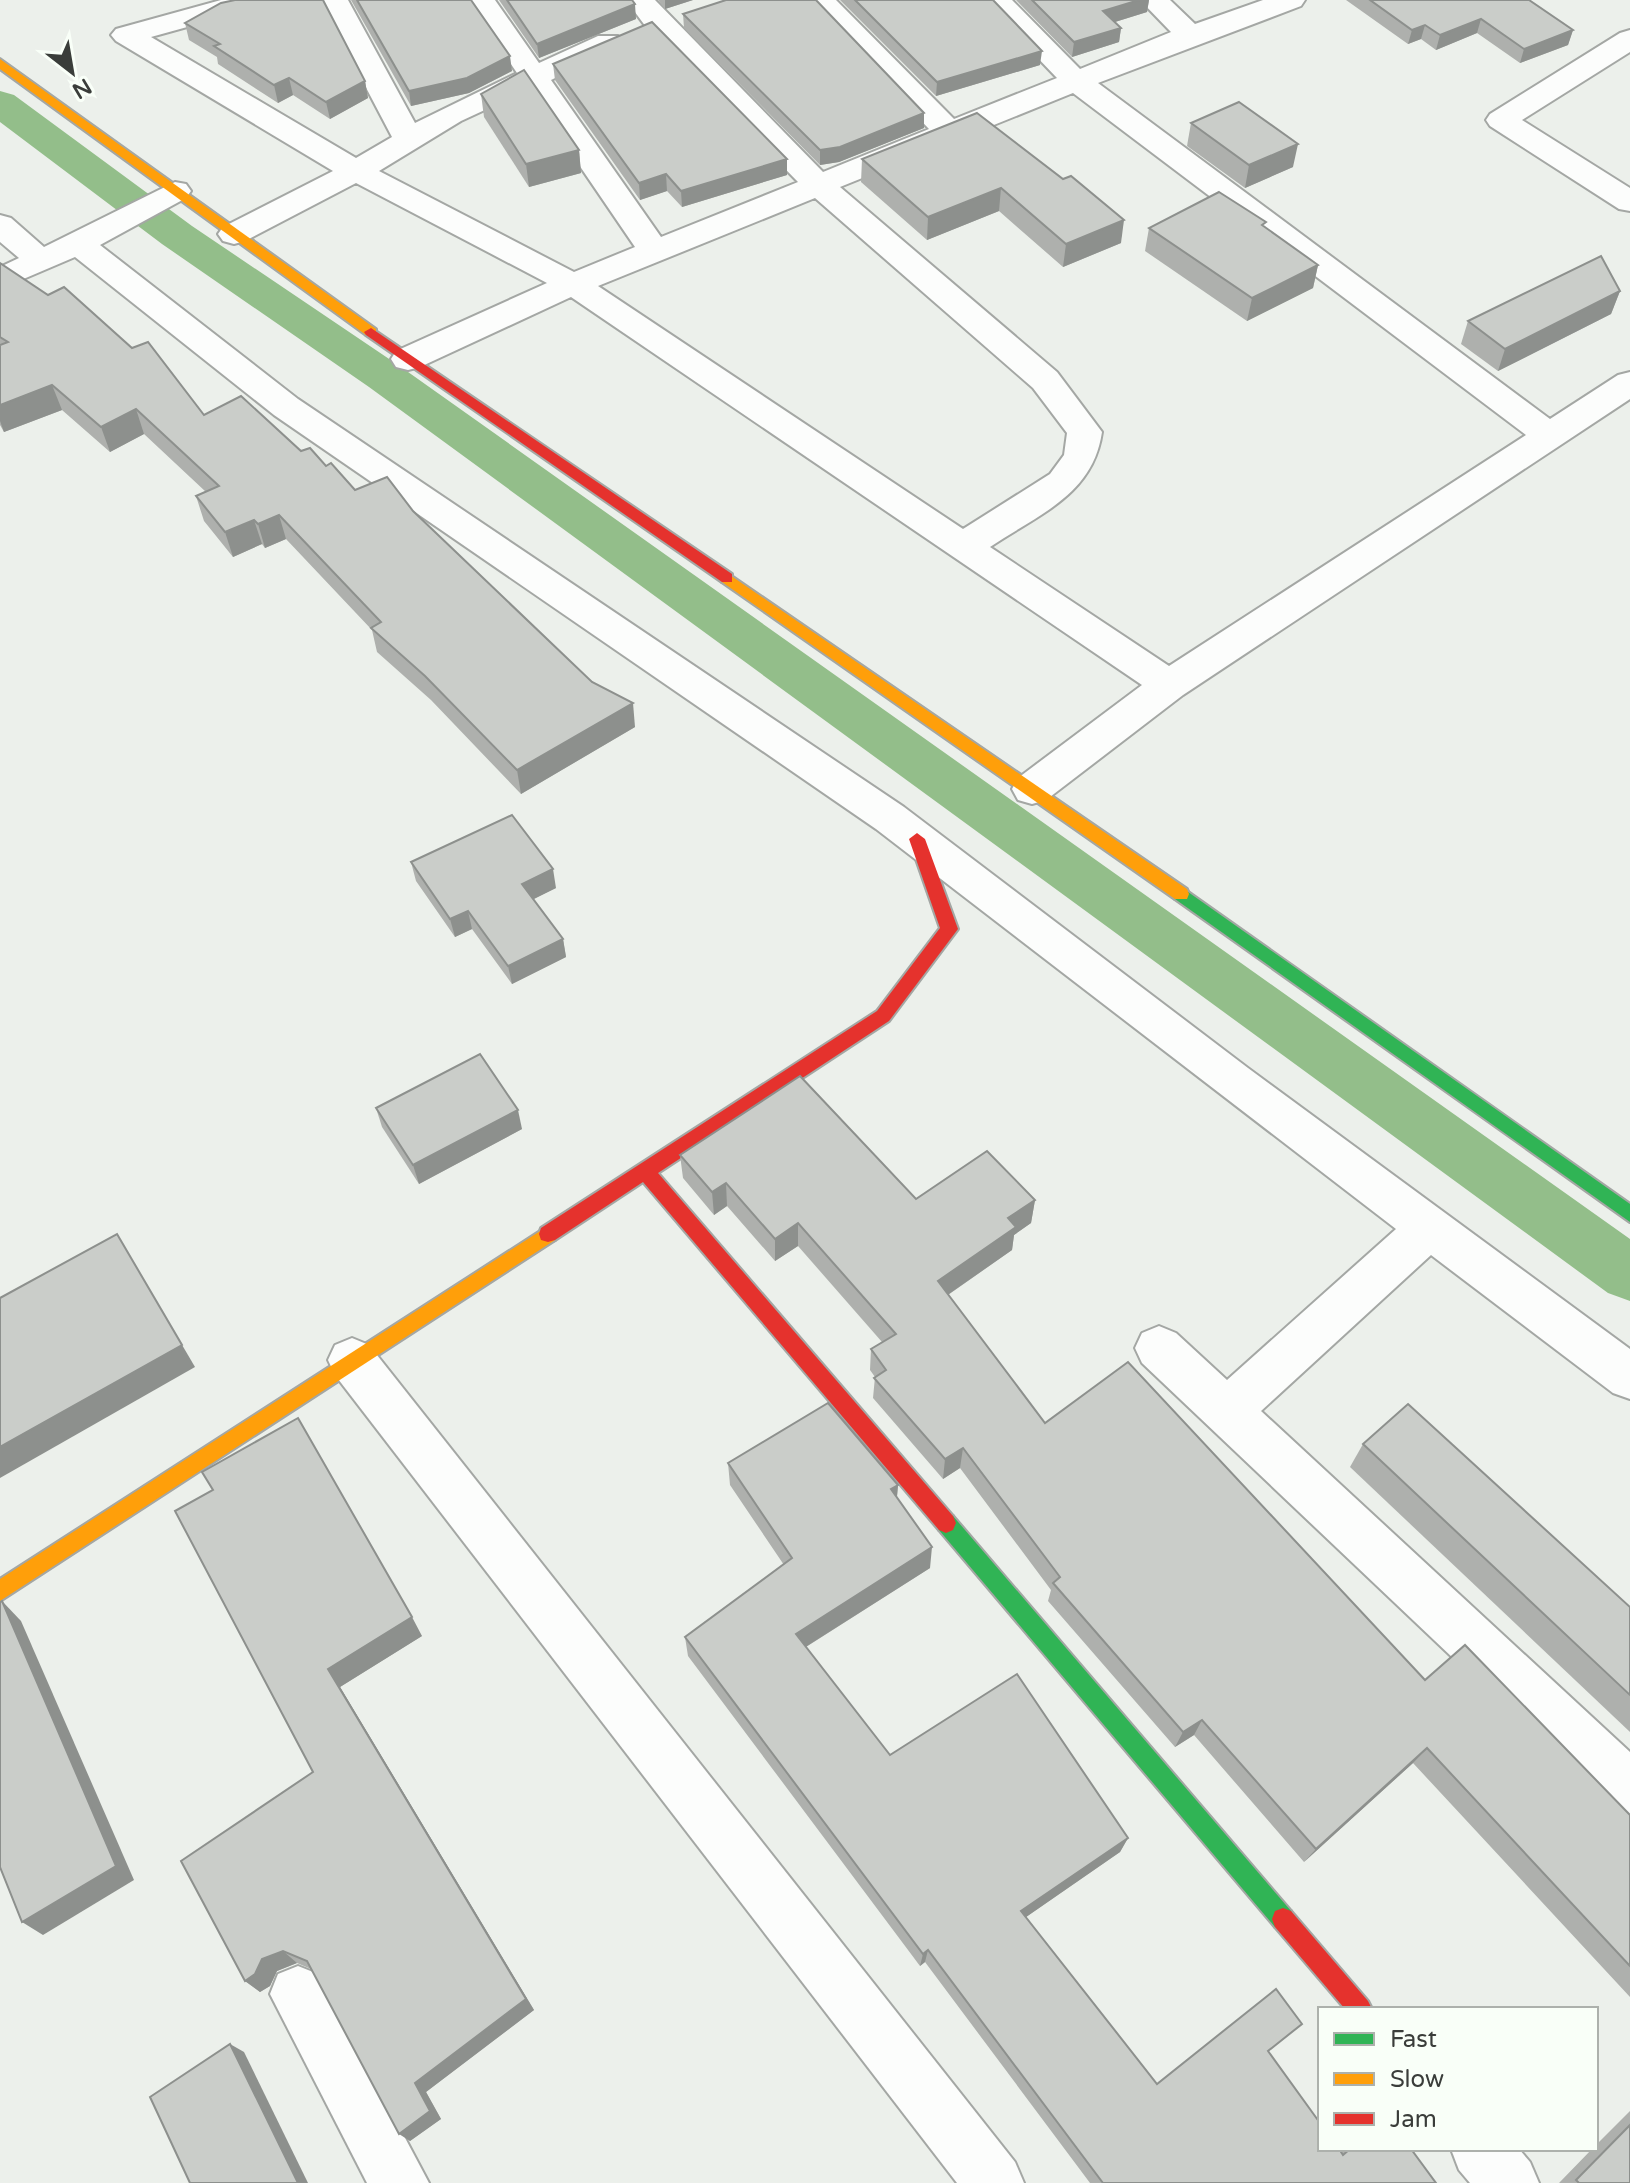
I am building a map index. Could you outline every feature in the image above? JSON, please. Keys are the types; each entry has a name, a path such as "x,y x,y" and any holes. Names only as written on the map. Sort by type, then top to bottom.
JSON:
{"street":[{"path":"253,0 126,35 356,171 573,284 1169,685"},
{"path":"334,0 408,139"},
{"path":"481,0 654,251"},
{"path":"820,0 949,132"},
{"path":"996,0 1076,81 1550,436"},
{"path":"1154,0 1190,35"},
{"path":"408,359 654,251 1190,35 1291,0"},
{"path":"234,234 356,171 408,139 661,11 819,185 1045,380 1085,432 1081,457 1063,482 964,546"},
{"path":"1630,39 1501,120 1630,202"},
{"path":"0,63 408,359 1032,789 1630,1214"},
{"path":"0,279 78,244 175,191"},
{"path":"0,225 41,261"},
{"path":"78,244 286,407 917,839 1232,1081 1630,1377"},
{"path":"1032,789 1169,685 1630,383"},
{"path":"0,1591 883,1016 949,929 917,839"},
{"path":"644,1170 1358,2007"},
{"path":"1227,1411 1429,1228"},
{"path":"1159,1348 1630,1789"},
{"path":"352,1360 994,2183"},
{"path":"298,1994 399,2183"},
{"path":"1482,2151 1509,2183"}],"building":[{"path":"235,0 323,0 365,81 326,102 289,78 274,85 214,46 220,44 185,23 221,3"},
{"path":"357,0 471,0 510,56 467,78 409,91"},
{"path":"507,0 632,0 635,4 537,44"},
{"path":"726,0 816,0 924,113 840,147 820,150 683,14"},
{"path":"855,0 993,0 1042,51 937,82"},
{"path":"1032,0 1139,0 1103,11 1121,28 1074,42"},
{"path":"1370,0 1529,0 1573,30 1524,49 1481,19 1440,35 1425,25 1412,30"},
{"path":"652,22 787,159 681,191 666,174 639,183 553,64"},
{"path":"524,70 579,150 526,164 481,94"},
{"path":"1239,102 1298,144 1249,165 1191,123"},
{"path":"977,113 1063,179 1071,176 1124,220 1066,244 1001,188 928,217 862,159"},
{"path":"1219,192 1266,222 1262,225 1318,265 1252,298 1149,228"},
{"path":"1601,256 1620,291 1505,349 1468,321"},
{"path":"0,263 48,295 64,287 132,348 148,342 204,415 241,396 301,451 310,448 326,466 331,463 355,490 387,477 413,511 592,682 633,703 517,770 425,676 371,628 381,622 279,515 258,524 254,520 225,532 196,496 219,486 136,409 101,427 52,385 0,405 0,345 8,342 0,337"},
{"path":"512,815 553,869 522,884 563,939 508,966 468,911 450,919 411,862"},
{"path":"480,1054 518,1110 413,1165 376,1108"},
{"path":"800,1076 916,1199 987,1151 1035,1200 1008,1218 1016,1227 938,1281 1045,1423 1128,1362 1425,1680 1465,1645 1630,1815 1630,1966 1427,1748 1316,1849 1202,1720 1183,1732 1053,1583 1060,1577 963,1448 945,1459 874,1378 886,1370 871,1349 896,1334 798,1223 775,1239 726,1183 712,1192 680,1155"},
{"path":"117,1234 182,1345 0,1447 0,1298"},
{"path":"828,1403 898,1485 891,1489 932,1547 796,1634 890,1755 1017,1674 1128,1838 1021,1911 1157,2084 1276,1989 1302,2024 1268,2051 1318,2120 1318,2151 1340,2151 1343,2155 1348,2151 1412,2151 1436,2183 1103,2183 928,1950 923,1954 685,1637 792,1558 728,1463"},
{"path":"1408,1404 1630,1607 1630,1695 1363,1444"},
{"path":"298,1418 412,1617 328,1669 526,1999 415,2083 430,2111 399,2134 307,1961 283,1951 262,1959 255,1974 245,1981 181,1861 313,1772 175,1511 213,1490 202,1472"},
{"path":"2,1601 116,1866 22,1922 0,1867"},
{"path":"230,2044 298,2183 190,2183 150,2097"},
{"path":"1630,2125 1630,2183 1579,2183 1576,2180"}],"waterway":[{"path":"0,103 177,235 385,377 1630,1274"}],"traffic: fast":[{"path":"1181,894 1630,1214"},
{"path":"946,1523 1283,1919"}],"traffic: slow":[{"path":"0,63 371,332"},
{"path":"727,578 1181,894"},
{"path":"0,1591 548,1234"}],"traffic: jam":[{"path":"371,332 727,578"},
{"path":"548,1234 883,1016 949,929 917,839"},
{"path":"644,1170 946,1523"},
{"path":"1283,1919 1358,2007"}]}
